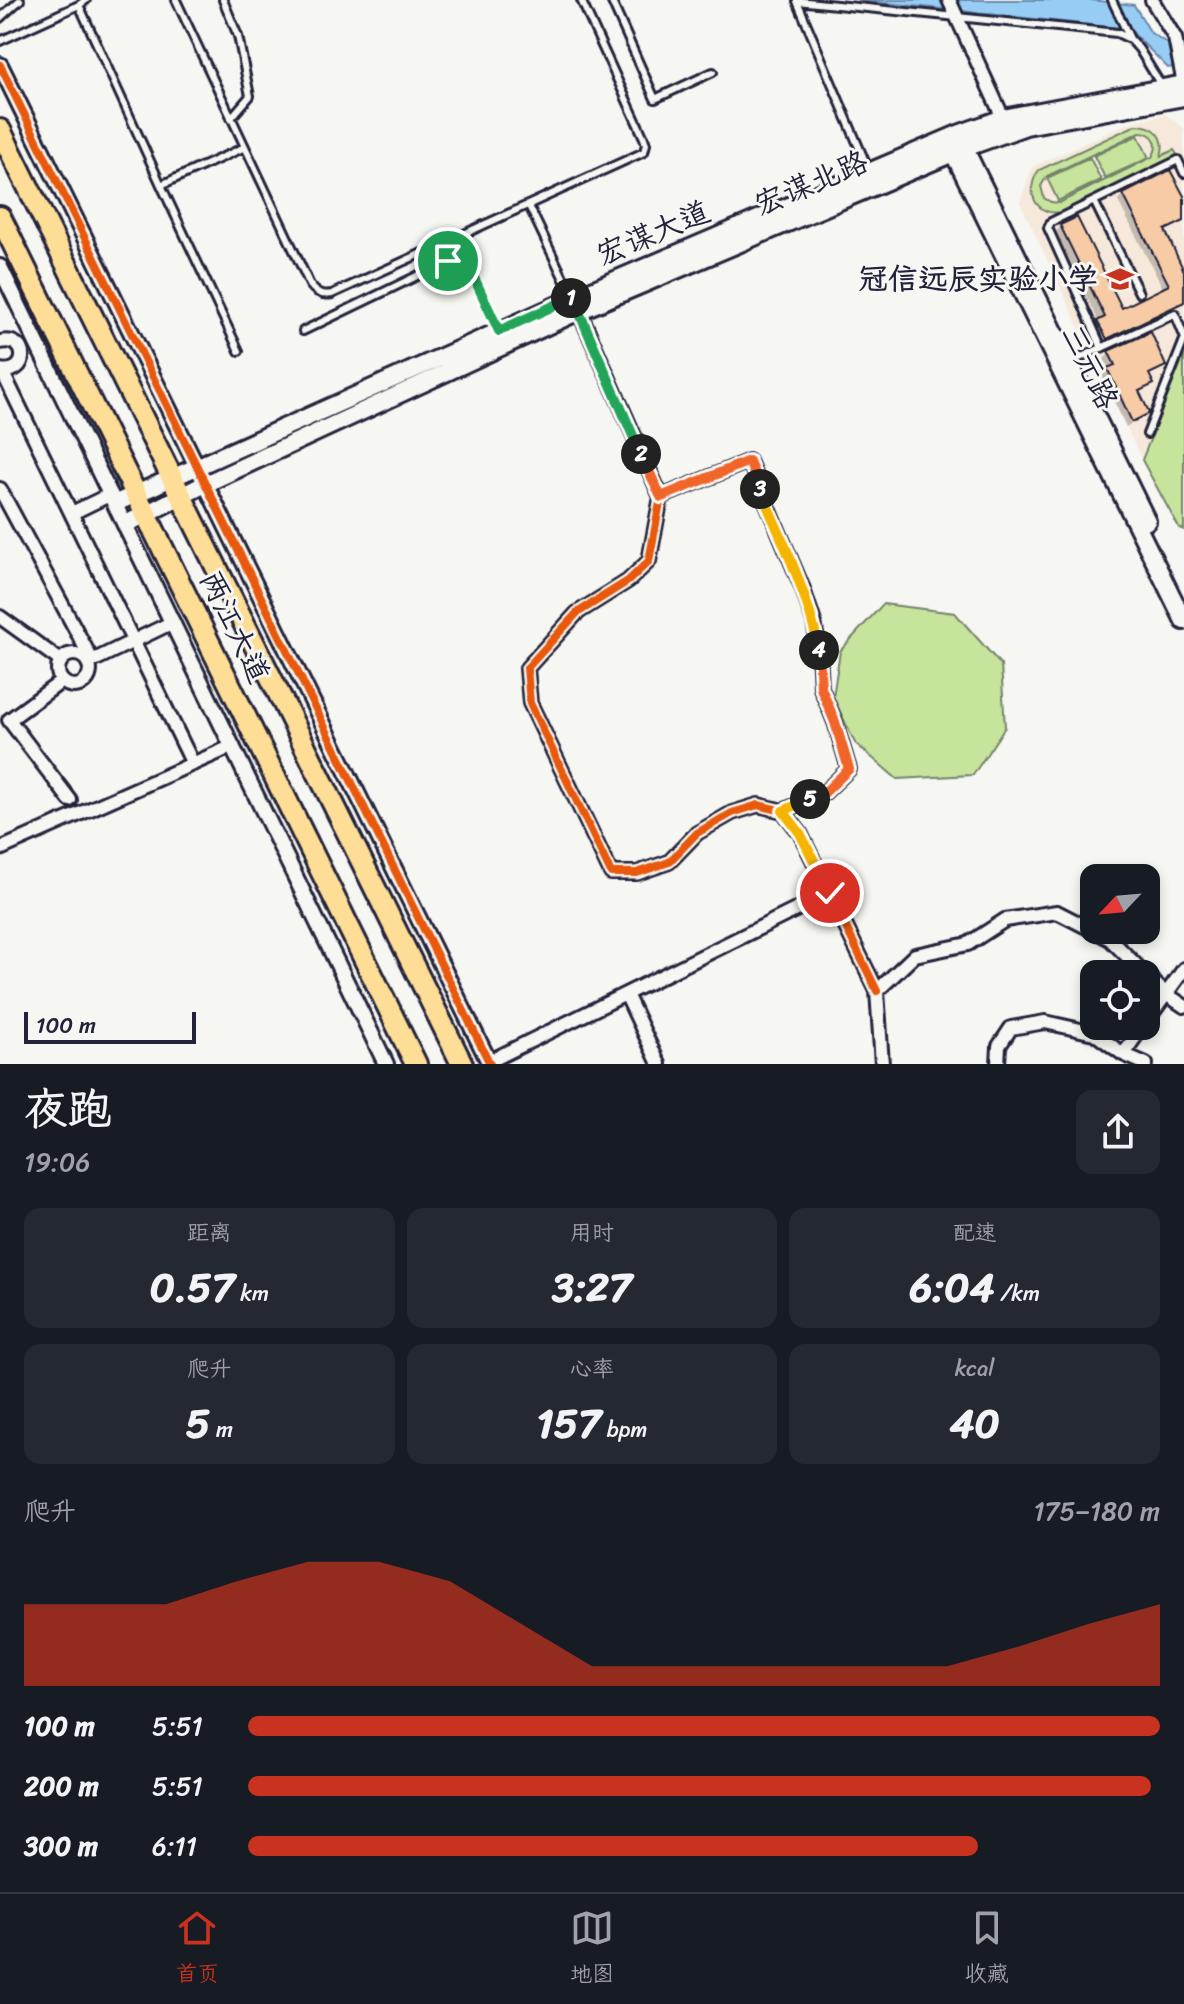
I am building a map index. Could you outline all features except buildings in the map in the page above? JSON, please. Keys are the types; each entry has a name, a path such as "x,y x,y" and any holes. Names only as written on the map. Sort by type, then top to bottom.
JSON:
{"highway":[{"name":"两江大道","path":"0,130 462,1064"},
{"name":"两江大道","path":"0,217 416,1064"}],"main road":[{"name":"宏谋大道","path":"114,498 136,494 499,331 576,304 870,171 956,143 1003,118 1163,88 1183,80"},
{"name":"宏谋北路","path":"126,524 576,304 956,143 1026,126 1184,97"},
{"name":"三元路","path":"956,143 1071,362 1184,598"},
{"name":"三元路","path":"956,143 1184,621"}],"street":[{"path":"949,0 1003,118"},
{"path":"1152,0 1175,38 1183,80"},
{"path":"0,65 489,1063 830,893"},
{"path":"0,267 386,1064"},
{"path":"576,304 661,497 649,561 628,581 577,613 527,668 530,703 611,873 637,873 669,862 697,833 732,813 758,805 783,811 824,793 849,769 821,688 814,622 749,461 661,497"},
{"path":"20,347 35,339"},
{"path":"0,342 11,341 20,347 22,357 19,366 10,371 1,371 193,764"},
{"path":"0,489 90,661 89,675 82,684 72,686 62,681 58,671 64,657 74,654 90,661"},
{"path":"72,513 114,498"},
{"path":"0,617 61,661"},
{"path":"90,661 173,622"},
{"path":"62,681 5,720 70,800"},
{"path":"0,849 233,746"},
{"path":"783,811 800,833 877,991 882,1064"},
{"path":"877,991 915,955 968,944 1005,920 1057,912 1110,939 1132,960"},
{"path":"1160,1003 1184,969"},
{"path":"1160,988 1184,1006"},
{"path":"626,994 659,1064"},
{"path":"998,1064 999,1046 1011,1028 1045,1022 1094,1033 1123,1054 1146,1064"},
{"path":"1123,1054 1133,1040"}],"lane":[{"path":"0,18 20,0"},
{"path":"176,0 310,285 322,295 332,294 642,155 646,148 644,138 581,0"},
{"path":"223,0 238,36 250,96 231,118"},
{"path":"611,0 655,99 713,72"},
{"path":"789,0 1117,33 1130,39"},
{"path":"1112,0 1130,39 1163,88"},
{"path":"797,1 870,171"},
{"path":"0,41 82,2 161,185 239,351"},
{"path":"161,185 245,147"},
{"path":"1102,348 1048,228 1051,222 1178,160 1184,173"},
{"path":"1094,201 1139,293"},
{"path":"529,206 576,304"},
{"path":"303,331 448,261 456,260 470,269 499,331"},
{"path":"1071,362 1175,314 1184,338 1147,434"}],"shaded area":[{"name":"冠信远辰实验小学","path":"1165,114 1184,128 1184,355 1142,460 1020,202 1032,167 1126,124"}],"green space":[{"path":"1136,125 1149,127 1158,133 1162,143 1161,156 1174,150 1178,156 1062,212 1045,210 1035,200 1032,186 1039,170","holes":["1140,132 1155,140 1152,157 1059,203 1044,198 1041,186 1047,176"]},
{"path":"1138,135 1149,158 1105,178 1094,156"},
{"path":"1090,158 1101,180 1058,201 1047,178"},
{"path":"1184,355 1184,530 1179,528 1142,460"},
{"path":"883,604 955,613 1001,665 1005,727 973,775 897,779 855,743 833,697 840,651"}],"water":[{"path":"857,0 1090,0 1134,5 1151,33 1170,45 1184,43 1184,65 1168,68 1129,29"}],"cycle path":[{"path":"0,65 490,1064"},
{"path":"573,298 661,497 649,561 628,581 577,613 527,668 530,703 611,873 637,873 669,862 697,833 732,813 758,805 783,811 800,833 877,991"}],"place":[{"name":"冠信远辰实验小学","path":"1120,279"}],"route":[{"path":"448,261 459,260 470,269 499,331 573,298 661,497 749,461 814,622 821,688 849,769 824,793 783,811 800,833 830,893"}]}
